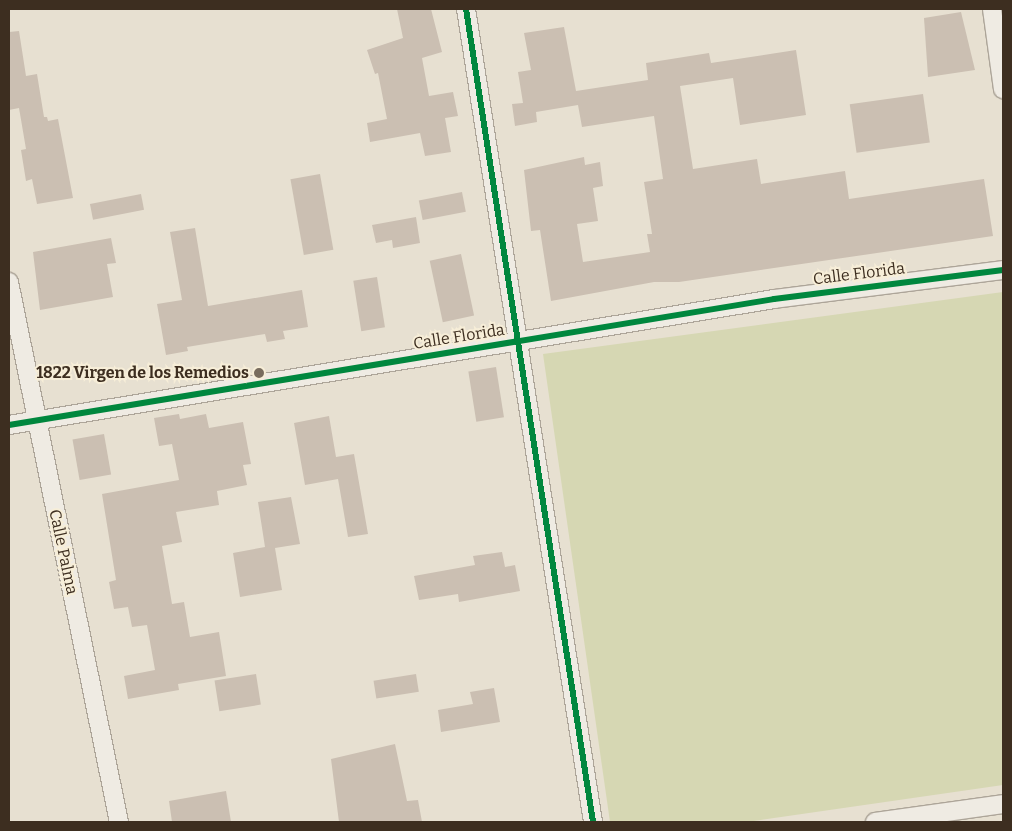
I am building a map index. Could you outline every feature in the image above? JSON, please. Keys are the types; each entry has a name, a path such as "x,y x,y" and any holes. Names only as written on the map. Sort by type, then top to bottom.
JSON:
{"street":[{"path":"466,9 516,341 593,822"},
{"path":"992,9 1003,89"},
{"name":"Calle Florida","path":"9,425 774,299 1003,270"},
{"name":"Calle Palma","path":"9,282 35,421 119,822"},
{"path":"875,822 1003,804"}],"green space":[{"path":"1003,292 1003,785 747,822 610,822 543,354"}],"building":[{"path":"397,9 431,9 442,52 422,58 429,96 453,92 458,116 445,118 451,152 425,156 420,133 370,142 367,123 387,119 378,73 375,74 367,50 403,38"},
{"path":"961,12 975,70 928,77 924,18"},
{"path":"564,27 576,91 648,80 646,63 709,53 711,63 796,50 806,115 740,125 733,78 680,86 693,169 757,159 761,184 845,171 849,199 984,179 993,236 679,282 654,282 551,301 540,230 531,231 524,170 584,157 585,165 600,162 603,186 593,188 598,221 577,224 583,262 650,252 647,234 652,234 644,182 663,179 654,116 582,127 578,105 536,112 537,122 515,126 512,104 523,103 518,72 531,70 524,33"},
{"path":"19,31 26,76 37,74 44,117 47,117 48,121 58,119 73,198 37,204 32,179 26,181 21,150 26,149 19,108 9,110 9,32"},
{"path":"923,94 930,143 857,153 850,104"},
{"path":"320,174 333,250 304,255 290,179"},
{"path":"462,192 466,212 423,220 419,200"},
{"path":"141,194 144,210 93,220 90,204"},
{"path":"416,217 420,243 393,248 392,240 376,243 372,225"},
{"path":"195,228 208,306 302,290 308,327 283,331 285,339 267,342 265,334 187,347 188,351 166,355 157,304 182,300 170,232"},
{"path":"111,238 116,263 107,264 113,297 40,310 33,252"},
{"path":"461,254 474,316 443,322 430,261"},
{"path":"377,277 385,327 361,331 353,281"},
{"path":"496,367 504,417 476,422 468,371"},
{"path":"179,414 180,419 206,414 209,428 243,422 251,464 243,465 247,485 217,491 219,505 176,512 182,542 162,546 172,604 184,602 190,637 219,632 226,676 178,684 179,690 128,699 124,676 155,670 147,625 132,627 128,607 114,609 109,582 116,580 102,494 179,480 172,444 159,446 154,418"},
{"path":"329,416 336,457 354,454 368,534 348,537 338,479 305,485 294,423"},
{"path":"104,434 111,474 80,480 72,440"},
{"path":"291,497 300,544 275,548 282,590 240,597 233,553 265,547 258,502"},
{"path":"502,552 505,567 515,565 520,591 459,602 458,594 419,600 414,576 475,565 473,556"},
{"path":"256,674 261,705 219,711 215,681"},
{"path":"416,674 419,692 376,699 374,681"},
{"path":"494,688 500,722 441,732 438,710 473,704 470,692"},
{"path":"395,744 407,801 418,800 422,822 339,822 331,759"},
{"path":"226,791 231,822 172,822 169,801"}],"cycle path":[{"path":"466,9 593,822"},
{"path":"9,425 774,299 1003,270"}],"place":[{"name":"1822 Virgen de los Remedios","path":"259,373"}]}
